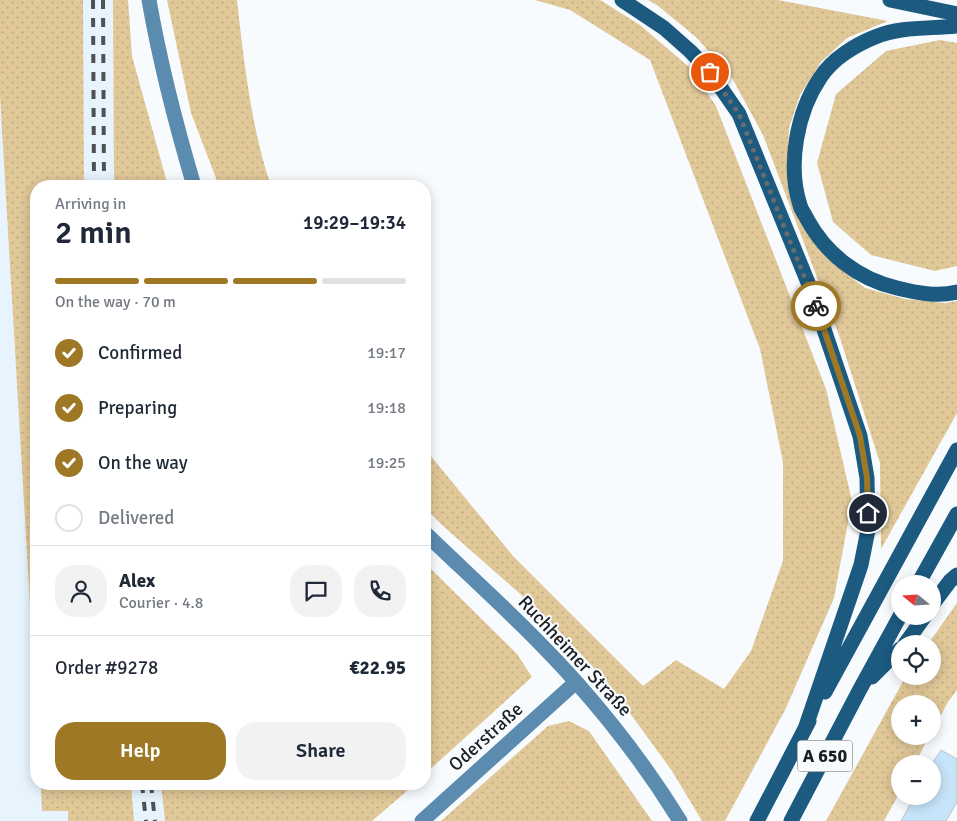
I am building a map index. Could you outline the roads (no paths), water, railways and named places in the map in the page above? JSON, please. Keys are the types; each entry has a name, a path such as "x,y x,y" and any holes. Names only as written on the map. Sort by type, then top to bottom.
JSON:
{"highway":[{"path":"622,0 664,28 690,51 710,72 739,114 809,285 860,436 867,478 868,530 861,565 805,729"},
{"path":"890,0 957,14"},
{"path":"957,26 932,29 904,29 875,37 843,54 821,77 804,110 796,145 795,177 800,206 816,235 832,253 854,270 883,285 917,293 945,295 957,292"},
{"name":"A 650","path":"757,821 957,450"},
{"path":"923,575 957,514"},
{"path":"941,594 957,575"},
{"name":"A 650","path":"790,821 895,625"},
{"path":"859,690 891,658"}],"street":[{"path":"149,0 173,114 192,180"},
{"name":"Ruchheimer Straße","path":"431,539 576,682 620,734 680,821"},
{"name":"Oderstraße","path":"422,821 576,682"}],"railway":[{"path":"93,0 94,180"},
{"path":"103,0 104,180"},
{"path":"143,790 146,821"},
{"path":"152,790 155,821"}]}
